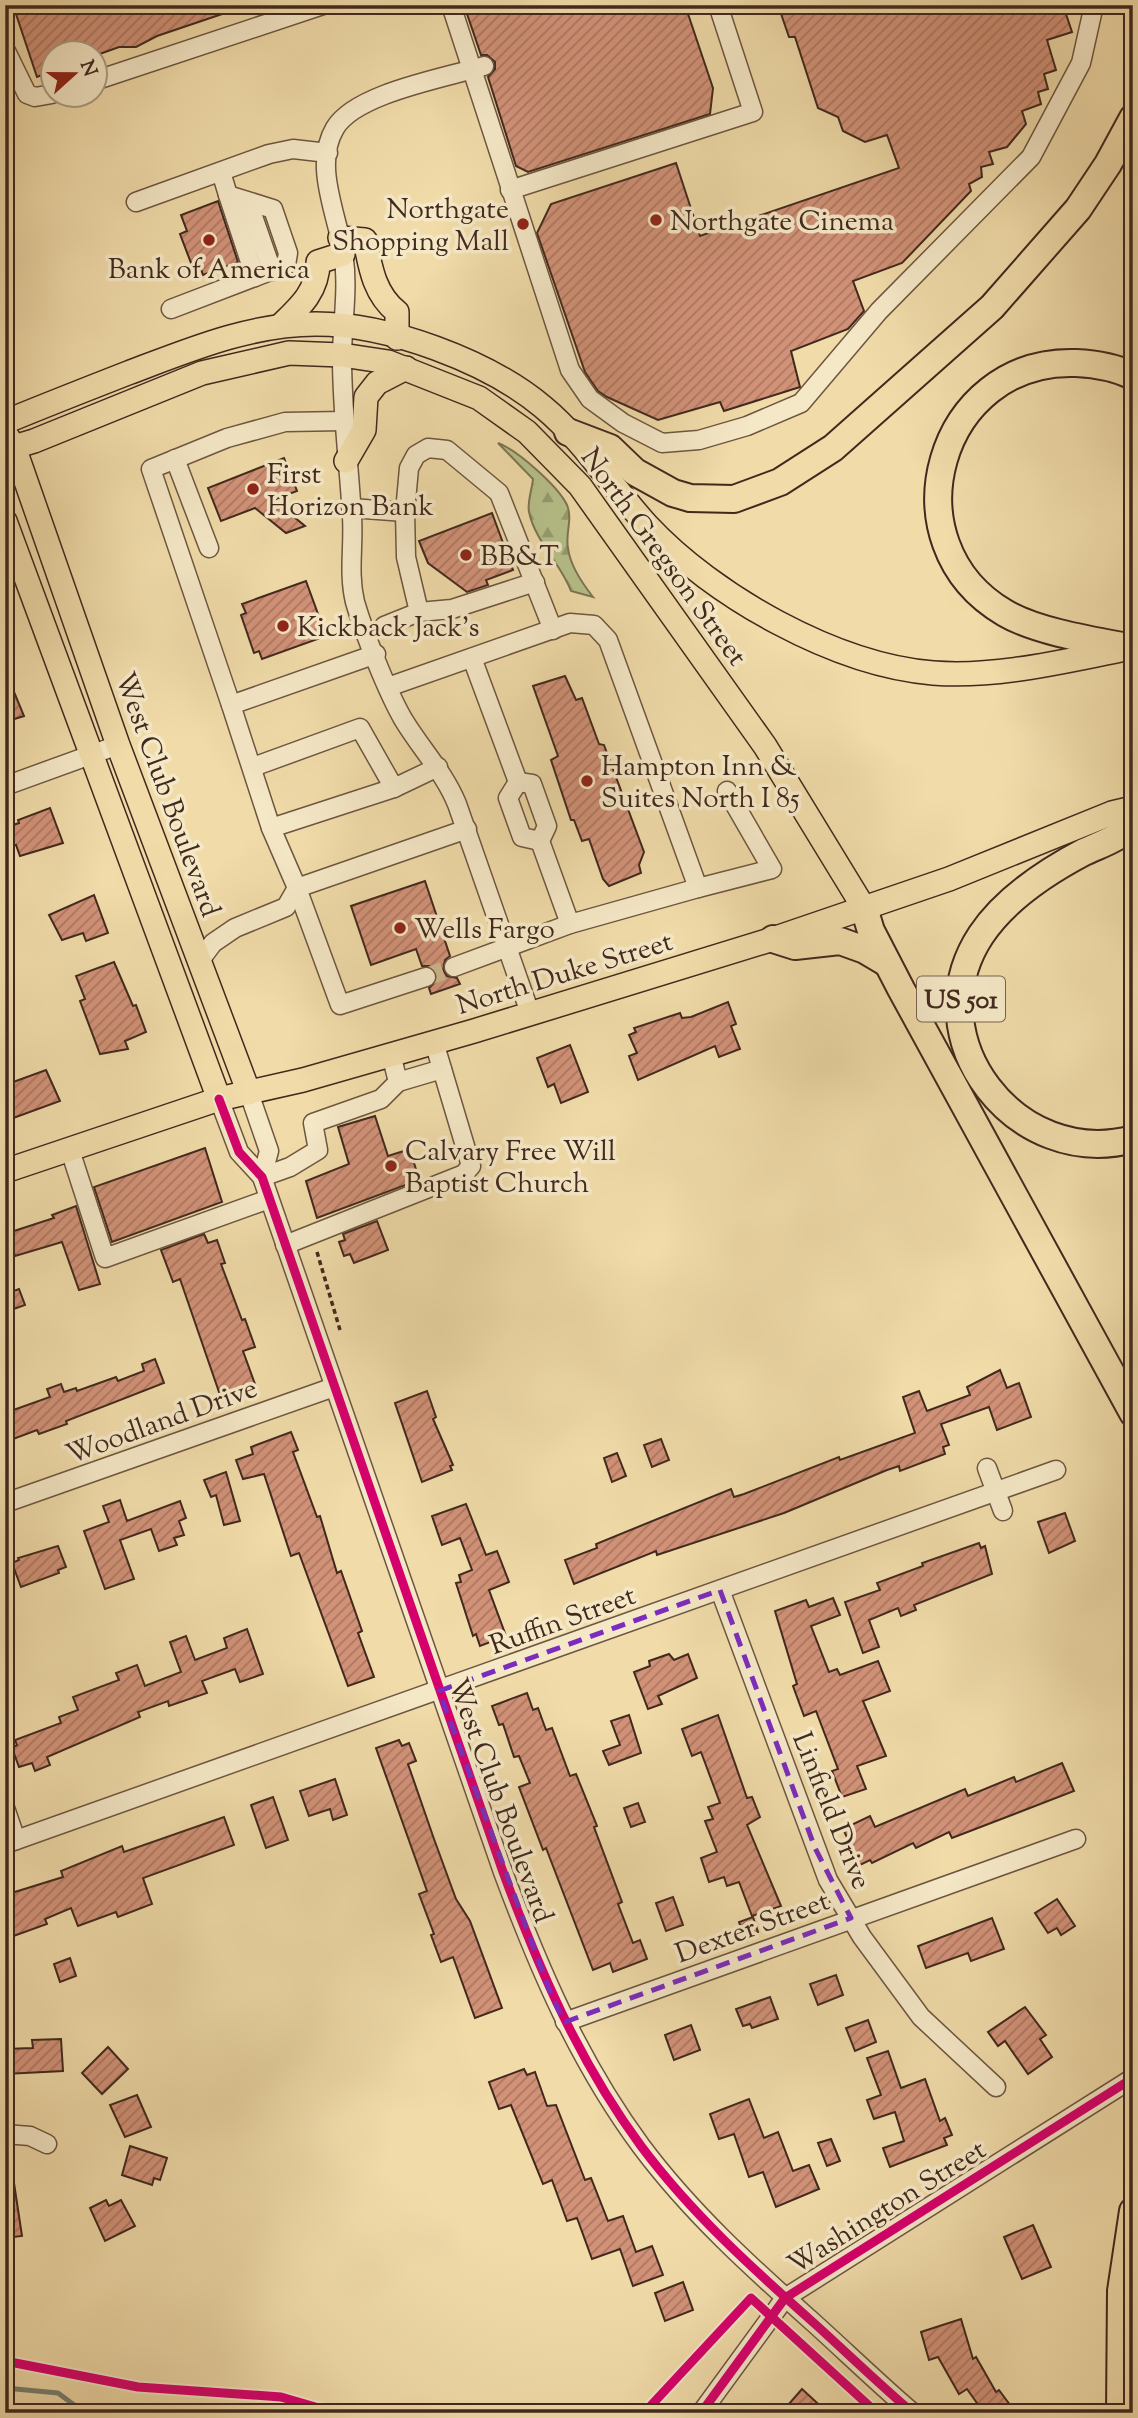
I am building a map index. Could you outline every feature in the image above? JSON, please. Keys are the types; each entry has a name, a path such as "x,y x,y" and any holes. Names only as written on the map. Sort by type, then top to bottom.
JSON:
{"highway":[{"path":"568,432 610,448 635,472 673,493 690,498 734,499 780,482 834,448 992,307 1078,209 1133,118"},
{"path":"1132,648 1036,625 1007,614 983,598 952,561 943,540 938,492 952,436 967,413 987,393 1009,377 1035,367 1065,363 1121,370 1133,376"},
{"name":"US 501","path":"1133,822 1124,834 1062,864 1036,881 1002,910 981,935 970,956 962,984 961,1011 972,1061 984,1086 1023,1122 1044,1133 1076,1142 1117,1143 1133,1139"},
{"path":"864,908 871,931 887,963 1133,1413"},
{"path":"774,939 795,946 840,941 865,950 887,963"},
{"path":"1120,2413 1121,2291 1133,2211"},
{"path":"1126,2413 1133,2382"}],"main road":[{"path":"280,326 309,296 318,274 318,262 342,246 365,240 375,283 383,298 397,312 397,338"},
{"name":"North Gregson Street","path":"5,422 194,348 280,326 344,325 455,356 499,377 546,408 648,527 680,557 743,603 813,638 858,656 932,673 1004,670 1132,648"},
{"name":"North Gregson Street","path":"8,442 202,373 289,354 342,355 405,368 478,398 527,432 580,486 765,746 864,908"},
{"path":"346,461 364,429 366,397 377,383 405,368"},
{"name":"West Club Boulevard","path":"8,442 198,963 249,1093"},
{"name":"West Club Boulevard","path":"5,521 219,1099"},
{"name":"North Duke Street","path":"5,1171 219,1099 435,1042 774,939 1133,808"}],"street":[{"path":"108,76 323,5"},
{"path":"451,5 478,68 510,190 570,370 590,399 623,423 662,443 699,440 747,426 801,403 879,311 1031,158 1081,63 1094,5"},
{"path":"510,190 753,112 719,5"},
{"path":"5,49 27,94 38,96"},
{"path":"478,68 355,108 335,128 328,153 327,180 342,246 346,289 342,355 344,421 351,508 351,581 356,604 388,687 415,738 449,783 530,1013"},
{"path":"136,202 254,158 293,149 328,153"},
{"path":"221,172 243,200 268,272"},
{"path":"170,309 286,265 288,253 273,209 243,200"},
{"path":"344,421 285,422 227,438 151,469 271,828 297,888 340,1005 426,977"},
{"path":"419,612 406,557 405,512 410,468 415,454 428,447 447,450 499,493 553,629"},
{"path":"175,459 209,548"},
{"path":"351,508 405,512"},
{"path":"384,626 419,612 452,609 535,582"},
{"path":"388,687 570,623 594,625 608,640 698,888"},
{"path":"231,705 376,654"},
{"path":"472,658 517,782 508,798 522,837 540,841"},
{"path":"253,768 360,728 394,788"},
{"path":"5,786 118,745"},
{"path":"271,828 394,788 438,767"},
{"path":"517,782 532,785 539,801 547,826 540,841 570,924"},
{"path":"454,967 509,949 526,938 570,924 772,869 727,791"},
{"path":"198,963 213,943 235,928 286,907 297,888 467,829"},
{"path":"285,1245 464,1174 471,1166 435,1042"},
{"path":"391,1054 398,1082"},
{"path":"262,1177 290,1167 318,1150 313,1124 381,1099 398,1082 443,1069"},
{"name":"West Club Boulevard","path":"249,1093 269,1151 262,1177"},
{"name":"West Club Boulevard","path":"219,1099 239,1152 262,1177 521,1922 565,2022 625,2123 656,2165 721,2240 913,2413"},
{"path":"70,1150 105,1258 269,1199"},
{"name":"Woodland Drive","path":"5,1503 334,1387"},
{"path":"987,1468 1003,1511"},
{"name":"Ruffin Street","path":"11,1842 1056,1471"},
{"name":"Linfield Drive","path":"720,1590 815,1848 851,1918 921,2017 996,2087"},
{"path":"5,1808 11,1842"},
{"name":"Dexter Street","path":"565,2022 1076,1839"},
{"name":"Washington Street","path":"701,2413 785,2298 1133,2077"},
{"path":"5,2134 30,2136 47,2144"}],"path":[{"path":"312,1233 340,1330"}],"highlighted area":[{"path":"720,1590 815,1848 851,1918 565,2022 552,1997 439,1691"}],"green space":[{"path":"498,443 526,461 546,479 567,505 569,555 574,568 593,597 571,591 532,523 529,500 533,479"}],"building":[{"path":"13,5 240,5 240,8 157,36 136,47 119,47 108,51 108,38 38,38 37,77"},
{"path":"464,5 685,5 713,88 710,114 528,172 516,166 488,77 495,69 495,62 487,55 481,55"},
{"path":"778,5 1063,5 1072,32 1047,40 1056,70 1044,74 1048,89 1038,92 1041,104 1022,111 1026,124 1007,147 989,152 993,164 981,167 982,177 969,184 971,191 902,263 853,281 864,311 848,329 791,351 800,387 724,411 720,402 658,420 607,397 598,391 585,372 537,233 551,204 676,163 700,236 899,168 887,135 865,142 843,131 838,117 818,108 795,37 789,37"},
{"name":"Bank of America","path":"218,201 238,262 203,275 198,260 191,263 180,234 187,231 181,215"},
{"name":"First Horizon Bank","path":"284,458 297,491 273,500 305,526 286,533 255,508 221,521 208,488"},
{"name":"BB&T","path":"492,513 513,570 486,580 488,585 467,592 428,563 419,541"},
{"name":"Kickback Jack's","path":"306,581 326,636 262,659 259,651 254,653 241,615 246,613 242,604"},
{"path":"5,670 24,716 5,722"},
{"name":"Hampton Inn & Suites North I 85","path":"565,676 576,700 582,698 599,744 604,745 644,852 639,865 641,873 609,886 603,879 589,839 582,841 574,820 571,820 551,760 558,756 533,686"},
{"path":"50,808 63,843 20,856 16,845 11,846 6,832 11,830 10,826 19,823 18,820"},
{"name":"Wells Fargo","path":"425,881 450,956 445,960 443,970 447,976 457,978 460,984 431,994 429,988 437,980 437,973 429,966 422,966 416,949 371,965 351,906"},
{"path":"94,895 108,933 86,941 83,933 62,940 49,915"},
{"path":"114,962 133,1006 136,1005 146,1032 125,1041 128,1049 100,1054 80,1001 85,999 76,976"},
{"path":"728,1002 736,1024 731,1026 740,1049 719,1057 715,1046 638,1080 629,1056 637,1053 629,1035 636,1032 634,1028 680,1013 682,1018 691,1017"},
{"path":"570,1045 588,1092 561,1103 554,1084 548,1087 537,1058"},
{"path":"46,1070 60,1101 5,1121 5,1085"},
{"name":"Calvary Free Will Baptist Church","path":"375,1116 388,1156 410,1149 419,1180 317,1218 306,1181 349,1164 338,1127"},
{"path":"205,1148 222,1202 112,1242 94,1187"},
{"path":"76,1206 100,1284 79,1290 62,1242 15,1256 8,1233 54,1218 52,1215"},
{"path":"377,1221 388,1250 354,1263 350,1254 344,1256 339,1242 345,1240 343,1234"},
{"path":"204,1234 208,1243 217,1240 225,1263 221,1264 255,1347 243,1351 256,1387 228,1398 225,1390 219,1392 180,1279 173,1282 161,1250"},
{"path":"19,1289 25,1305 11,1310 5,1294"},
{"path":"155,1359 164,1383 66,1421 67,1424 39,1434 37,1430 5,1442 5,1413 50,1397 47,1389 61,1384 64,1392 76,1388 77,1391 116,1377 118,1381 144,1371 142,1364"},
{"path":"1000,1370 1007,1388 1019,1383 1031,1417 997,1430 989,1407 941,1424 949,1445 943,1447 945,1454 900,1471 899,1466 887,1470 784,1513 657,1555 656,1551 574,1584 565,1560 597,1548 596,1544 731,1489 734,1497 744,1494 839,1457 840,1460 915,1433 903,1397 919,1391 927,1411 970,1395 967,1387"},
{"path":"427,1391 436,1417 433,1419 453,1465 450,1466 452,1470 422,1482 395,1403"},
{"path":"291,1432 298,1450 293,1452 317,1517 320,1516 337,1573 341,1571 362,1631 358,1633 374,1677 348,1686 299,1553 291,1556 264,1474 243,1479 236,1460 253,1454 251,1447"},
{"path":"661,1439 669,1460 652,1467 644,1445"},
{"path":"617,1453 626,1476 612,1482 604,1458"},
{"path":"226,1472 240,1521 224,1525 216,1495 211,1497 204,1480"},
{"path":"120,1500 127,1521 180,1501 186,1518 179,1521 184,1535 174,1538 177,1545 159,1551 151,1529 120,1540 134,1579 105,1589 84,1531 109,1522 103,1506"},
{"path":"466,1504 486,1555 497,1551 509,1582 489,1590 506,1636 480,1646 476,1634 473,1636 456,1583 461,1582 459,1575 472,1570 460,1538 442,1545 432,1516"},
{"path":"1065,1513 1075,1541 1049,1553 1038,1522"},
{"path":"979,1543 981,1548 985,1546 992,1574 914,1605 916,1610 901,1616 898,1608 869,1620 879,1647 863,1653 845,1602 880,1590 877,1583 923,1566 922,1563"},
{"path":"58,1546 66,1567 58,1570 59,1573 21,1587 12,1563 19,1560 18,1558"},
{"path":"833,1598 840,1615 811,1626 829,1672 837,1669 840,1675 878,1661 890,1691 863,1701 886,1756 857,1766 866,1789 842,1797 832,1771 838,1769 816,1711 804,1716 793,1686 797,1684 775,1611 806,1600 809,1607"},
{"path":"247,1629 263,1674 240,1682 235,1669 202,1681 207,1693 169,1706 168,1701 138,1712 140,1717 47,1757 50,1765 35,1771 32,1763 19,1767 12,1748 17,1745 15,1740 61,1723 59,1717 78,1710 73,1697 119,1680 116,1673 137,1665 145,1686 181,1672 170,1642 186,1636 195,1660 227,1648 224,1638"},
{"path":"669,1654 674,1660 688,1654 697,1678 658,1696 662,1704 648,1709 634,1672 650,1666 649,1661"},
{"path":"527,1693 533,1710 538,1708 546,1730 552,1728 570,1776 576,1774 597,1826 594,1827 622,1902 618,1904 633,1943 640,1940 647,1959 613,1972 610,1963 593,1970 546,1848 543,1850 519,1787 530,1783 519,1756 514,1757 503,1724 499,1725 492,1706"},
{"path":"629,1715 641,1753 609,1765 603,1751 620,1745 611,1721"},
{"path":"718,1715 747,1798 752,1797 760,1817 747,1825 781,1906 752,1916 739,1882 727,1886 724,1877 709,1882 701,1858 717,1852 705,1821 713,1819 708,1807 720,1803 701,1752 692,1756 682,1729"},
{"path":"399,1740 402,1746 409,1743 416,1761 408,1764 434,1839 456,1899 470,1921 502,2008 475,2018 453,1957 441,1962 431,1935 434,1934 419,1894 427,1891 376,1748"},
{"path":"1062,1763 1074,1791 952,1838 949,1832 916,1848 913,1843 872,1863 870,1860 860,1865 843,1829 870,1816 875,1827 965,1789 968,1796 1014,1777 1016,1782"},
{"path":"335,1779 347,1815 333,1820 330,1809 309,1816 300,1791"},
{"path":"273,1797 288,1840 266,1848 251,1805"},
{"path":"638,1803 645,1822 631,1827 624,1808"},
{"path":"224,1817 234,1845 143,1878 152,1904 118,1917 116,1912 78,1926 71,1908 45,1919 47,1924 5,1939 5,1895 63,1877 61,1871 122,1846 124,1852"},
{"path":"673,1897 683,1925 666,1931 656,1903"},
{"path":"1057,1899 1075,1926 1061,1935 1057,1928 1048,1933 1035,1913"},
{"path":"753,1917 758,1932 744,1937 739,1922"},
{"path":"992,1918 1004,1949 971,1961 968,1953 926,1968 918,1946"},
{"path":"70,1958 76,1976 60,1982 54,1964"},
{"path":"836,1975 843,1995 818,2005 810,1984"},
{"path":"770,1997 778,2019 752,2028 750,2024 743,2026 736,2009"},
{"path":"1025,2007 1046,2035 1040,2039 1052,2057 1028,2074 1005,2041 998,2046 988,2032"},
{"path":"868,2020 876,2042 855,2051 846,2028"},
{"path":"691,2025 700,2050 674,2060 665,2035"},
{"path":"61,2039 63,2071 5,2074 5,2049 33,2048 32,2040"},
{"path":"108,2047 128,2069 102,2094 82,2073"},
{"path":"888,2051 901,2088 925,2079 940,2121 945,2118 952,2135 944,2138 947,2145 890,2167 883,2148 904,2141 895,2112 874,2119 867,2100 881,2095 867,2058"},
{"path":"524,2069 527,2075 535,2072 547,2106 556,2105 585,2180 591,2178 608,2221 623,2216 636,2252 652,2246 663,2275 633,2286 620,2249 592,2259 577,2218 567,2221 552,2180 543,2184 511,2105 499,2109 489,2082"},
{"path":"137,2095 151,2127 125,2137 110,2105"},
{"path":"749,2099 764,2138 778,2132 793,2171 809,2165 819,2189 776,2207 763,2172 749,2177 734,2134 719,2139 710,2114"},
{"path":"831,2139 840,2161 827,2166 818,2143"},
{"path":"130,2146 167,2158 160,2180 154,2178 152,2185 122,2175"},
{"path":"5,2183 14,2183 22,2236 5,2238"},
{"path":"106,2200 109,2206 121,2200 135,2226 105,2241 90,2208"},
{"path":"1033,2225 1051,2267 1022,2279 1004,2237"},
{"path":"683,2282 693,2310 665,2321 655,2293"},
{"path":"961,2319 973,2359 976,2357 996,2392 999,2390 1016,2413 984,2413 967,2389 959,2394 938,2357 929,2360 921,2332"},
{"path":"802,2389 828,2413 781,2413"}],"waterway":[{"path":"5,2388 58,2393 85,2413"}],"tunnel":[{"path":"426,977 454,967"}],"cycle path":[{"path":"219,1099 239,1152 262,1177 503,1872 562,2014 619,2114 680,2194 745,2261 913,2413"},
{"path":"701,2413 785,2298 1133,2078"},
{"path":"644,2413 751,2298 877,2413"},
{"path":"5,2361 138,2387 281,2397 336,2413"}],"place":[{"name":"Northgate Cinema","path":"656,220"},
{"name":"Northgate Shopping Mall","path":"523,224"},
{"name":"Bank of America","path":"209,240"},
{"name":"First Horizon Bank","path":"253,489"},
{"name":"BB&T","path":"466,555"},
{"name":"Kickback Jack's","path":"283,626"},
{"name":"Hampton Inn & Suites North I 85","path":"587,781"},
{"name":"Wells Fargo","path":"400,928"},
{"name":"Calvary Free Will Baptist Church","path":"391,1166"}]}
